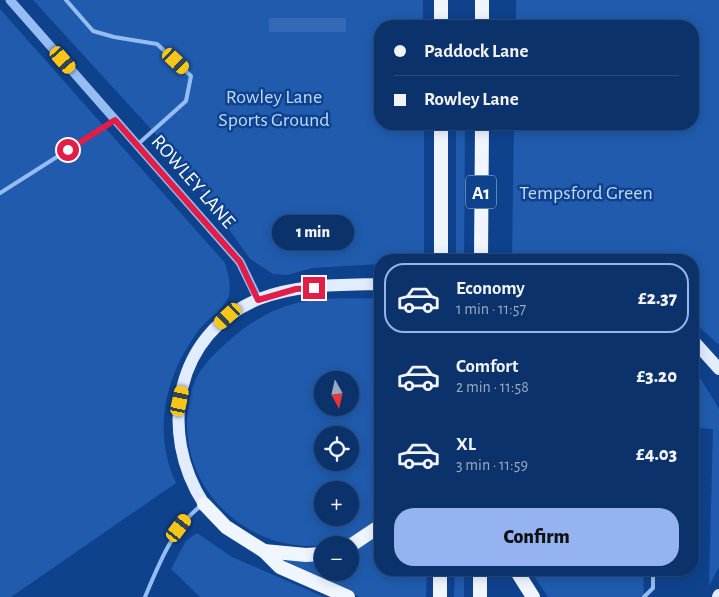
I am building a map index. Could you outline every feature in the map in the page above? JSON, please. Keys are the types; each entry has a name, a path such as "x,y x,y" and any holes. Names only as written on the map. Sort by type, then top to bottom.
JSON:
{"highway":[{"path":"441,0 441,20"},
{"path":"482,0 482,20"},
{"name":"A1","path":"441,130 441,254"},
{"name":"A1","path":"481,254 482,130"},
{"path":"204,504 226,527 264,551 280,567 348,597"},
{"path":"359,540 374,530"},
{"path":"264,551 314,554"},
{"path":"440,576 440,597"},
{"path":"480,576 480,597"},
{"path":"520,576 533,597"}],"main road":[{"path":"204,504 185,469 179,447 177,422 184,380 196,354 213,330 228,316 258,300 296,289 374,284"},
{"path":"699,347 719,369"}],"street":[{"name":"ROWLEY LANE","path":"10,0 240,262 258,300"}],"lane":[{"path":"66,0 93,31 114,37 157,44 191,76 186,101 138,145"},
{"path":"0,193 115,120"},
{"path":"145,597 179,528 191,513 204,504"},
{"path":"644,597 653,588 653,576"}],"green space":[{"name":"Rowley Lane Sports Ground","path":"33,0 423,0 423,20 374,20 374,130 424,130 424,254 374,254 374,264 312,268 287,275 273,274 250,259 182,163"},
{"name":"Tempsford Green","path":"516,0 719,0 719,345 699,327 699,254 512,254 514,130 699,130 699,20 516,20"},
{"path":"0,9 225,263 230,286 227,300 198,331 177,366 170,385 164,424 165,444 176,483 11,597 0,597"},
{"path":"456,130 465,130 464,254 456,254"},
{"path":"374,298 374,521 354,536 314,536 314,545 299,545 274,540 250,530 229,515 212,496 198,474 190,449 187,422 188,406 197,376 211,358 231,339 248,325 266,314 286,306 317,299"},
{"path":"699,376 719,409 719,567 709,586 713,429 699,428"},
{"path":"197,533 232,557 324,597 200,597 171,569 186,541"},
{"path":"374,539 374,576 427,576 426,597 360,597 326,581 359,581 359,548"},
{"path":"281,560 314,561 314,575"},
{"path":"455,576 464,576 464,597 454,597"},
{"path":"534,576 643,576 644,597 548,597"}],"building":[{"path":"269,18 346,18 346,32 269,32"}],"route":[{"path":"68,150 115,120 240,262 258,300 296,289 314,288"}]}
